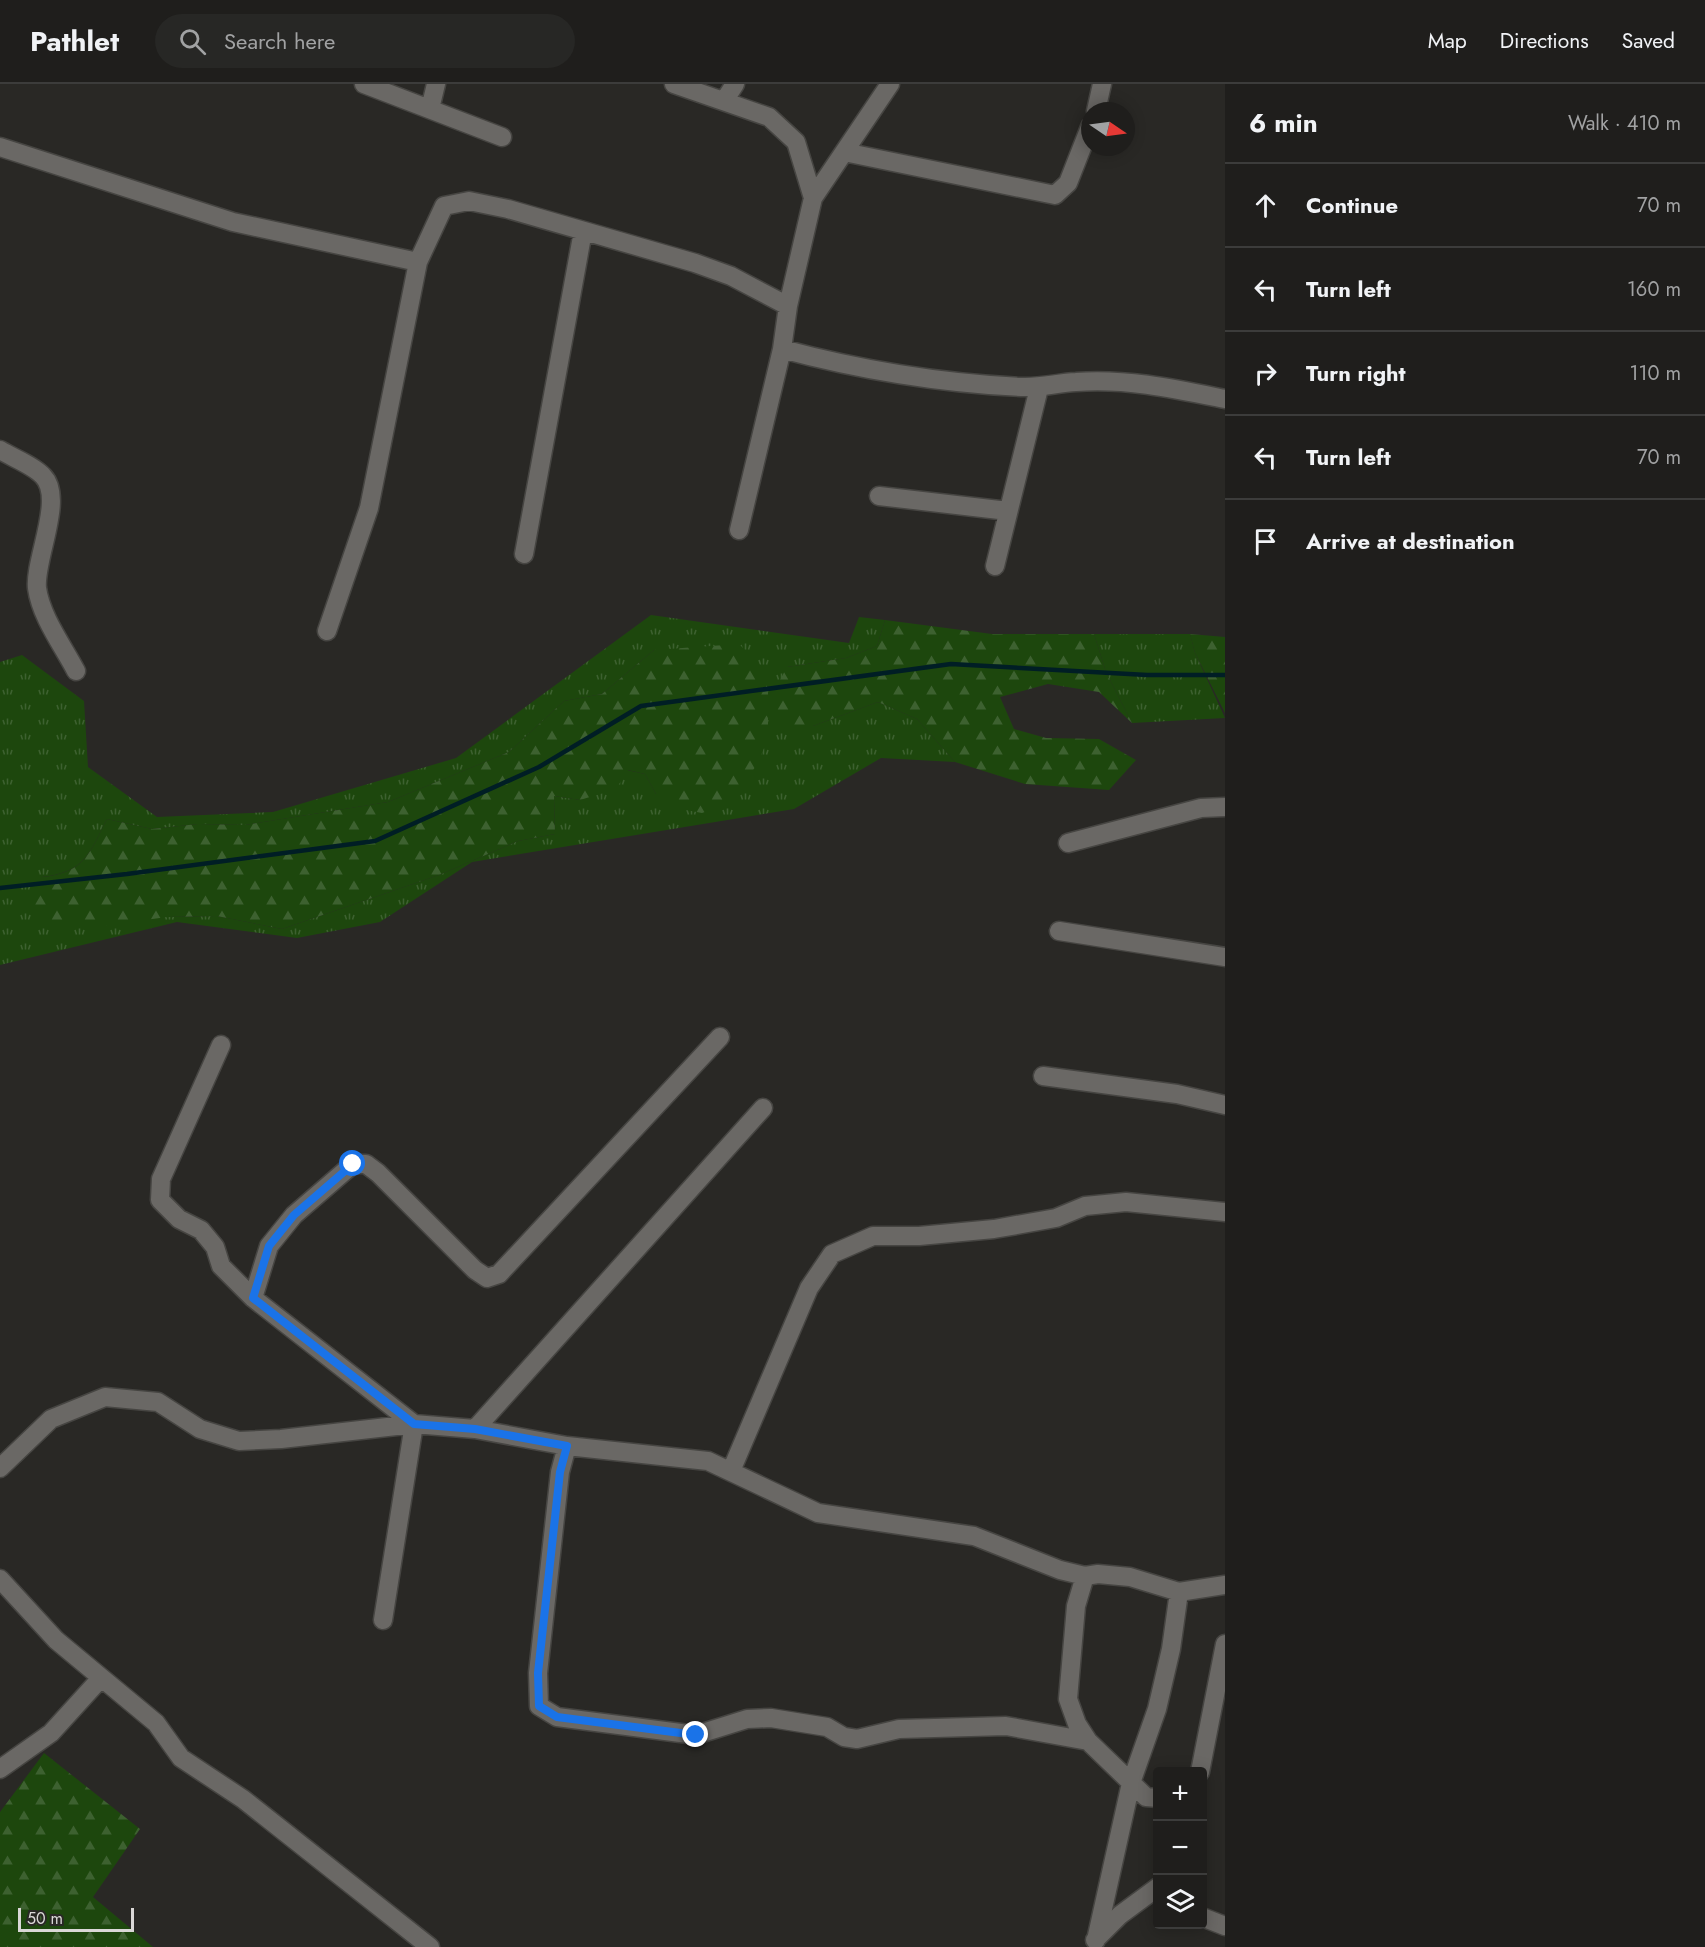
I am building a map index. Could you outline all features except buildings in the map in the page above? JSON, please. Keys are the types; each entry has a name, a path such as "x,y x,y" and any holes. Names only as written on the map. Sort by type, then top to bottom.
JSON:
{"street":[{"path":"364,84 502,137"},
{"path":"430,109 436,84"},
{"path":"674,84 769,117 796,142 813,198"},
{"path":"724,101 735,84"},
{"path":"739,530 782,349 788,306 813,198 890,84"},
{"path":"1098,102 1102,84"},
{"path":"0,147 233,222 418,262"},
{"path":"844,152 1055,195 1068,183 1081,150"},
{"path":"327,631 369,508 418,262 444,206 469,201 508,209 722,273 788,306"},
{"path":"524,554 583,231"},
{"path":"782,349 827,361 899,375 1039,388 1077,382 1166,386 1225,399"},
{"path":"995,566 1039,388"},
{"path":"0,450 44,476 50,489 50,509 37,586 41,604 75,671"},
{"path":"879,496 1008,511"},
{"path":"1068,843 1201,808 1225,807"},
{"path":"1059,931 1225,957"},
{"path":"253,1298 269,1246 294,1215 353,1164 366,1164 378,1173 475,1270 487,1278 499,1274 720,1037"},
{"path":"221,1045 161,1179 159,1200 179,1219 201,1230 215,1248 221,1266 253,1298 414,1424"},
{"path":"1043,1076 1177,1094 1225,1106"},
{"path":"475,1429 763,1108"},
{"path":"731,1471 809,1288 832,1254 873,1236 919,1236 994,1229 1056,1218 1085,1206 1126,1202 1225,1212"},
{"path":"0,1468 51,1419 105,1397 158,1402 200,1429 239,1441 280,1439 414,1424 475,1429 567,1446 708,1461 800,1507 818,1513 974,1536 1060,1570 1085,1576 1098,1574 1130,1577 1179,1592 1225,1585"},
{"path":"383,1620 414,1424"},
{"path":"567,1446 560,1472 538,1673 539,1706 557,1717 696,1735 747,1719 771,1718 827,1726 844,1737 857,1739 899,1729 1006,1726 1088,1741"},
{"path":"1085,1576 1076,1605 1068,1699 1077,1724 1088,1741 1146,1797 1153,1798"},
{"path":"0,1579 56,1640 156,1723 171,1748 181,1758 243,1800 430,1947"},
{"path":"1092,1943 1131,1783 1157,1709 1171,1649 1179,1592"},
{"path":"1201,1767 1225,1644"},
{"path":"0,1769 51,1733 101,1678"},
{"path":"1092,1943 1120,1915 1153,1891"},
{"path":"1207,1919 1225,1926"}],"green space":[{"path":"651,615 849,643 859,617 885,620 877,646 846,658 787,667 813,726 878,702 917,719 955,762 881,758 794,809 472,862 380,922 297,938 177,922 0,965 0,662 22,655 84,701 88,767 157,817 273,812 456,758","holes":["654,650 656,794 645,774 627,770 580,800 554,796 555,834 518,841 439,875 282,929 217,916 167,917 42,877 56,875 77,866 90,851 107,819 152,829 198,824 245,825 388,802 509,752 564,701 602,694"]},
{"path":"885,620 992,634 1094,634 1106,672 1132,723 1099,692 1048,684 1000,697 1014,729 1046,738 1099,739 1136,760 1109,790 1025,784 955,762 917,719 878,702 813,726 780,725 773,693 787,667 846,658 877,646"},
{"path":"1094,634 1190,634 1195,653 1225,718 1132,723 1106,672"},
{"path":"1190,634 1225,637 1225,713 1195,653"},
{"path":"739,644 768,673 768,738 758,763 730,803 702,813 670,807 656,794 645,774 628,770 616,789 580,800 554,796 555,834 518,841 439,875 282,929 217,916 167,917 94,927 37,919 34,901 43,877 57,875 77,866 90,851 107,819 152,829 198,824 245,825 388,802 509,752 564,701 602,694 654,650"},
{"path":"44,1753 140,1829 93,1897 153,1947 0,1947 0,1812"}],"waterway":[{"path":"0,888 127,874 375,841 539,767 641,706 951,664 1147,675 1225,675"}],"route":[{"path":"353,1164 294,1215 269,1246 253,1298 414,1424 475,1429 567,1446 560,1472 538,1673 539,1706 557,1717 696,1735"}]}
